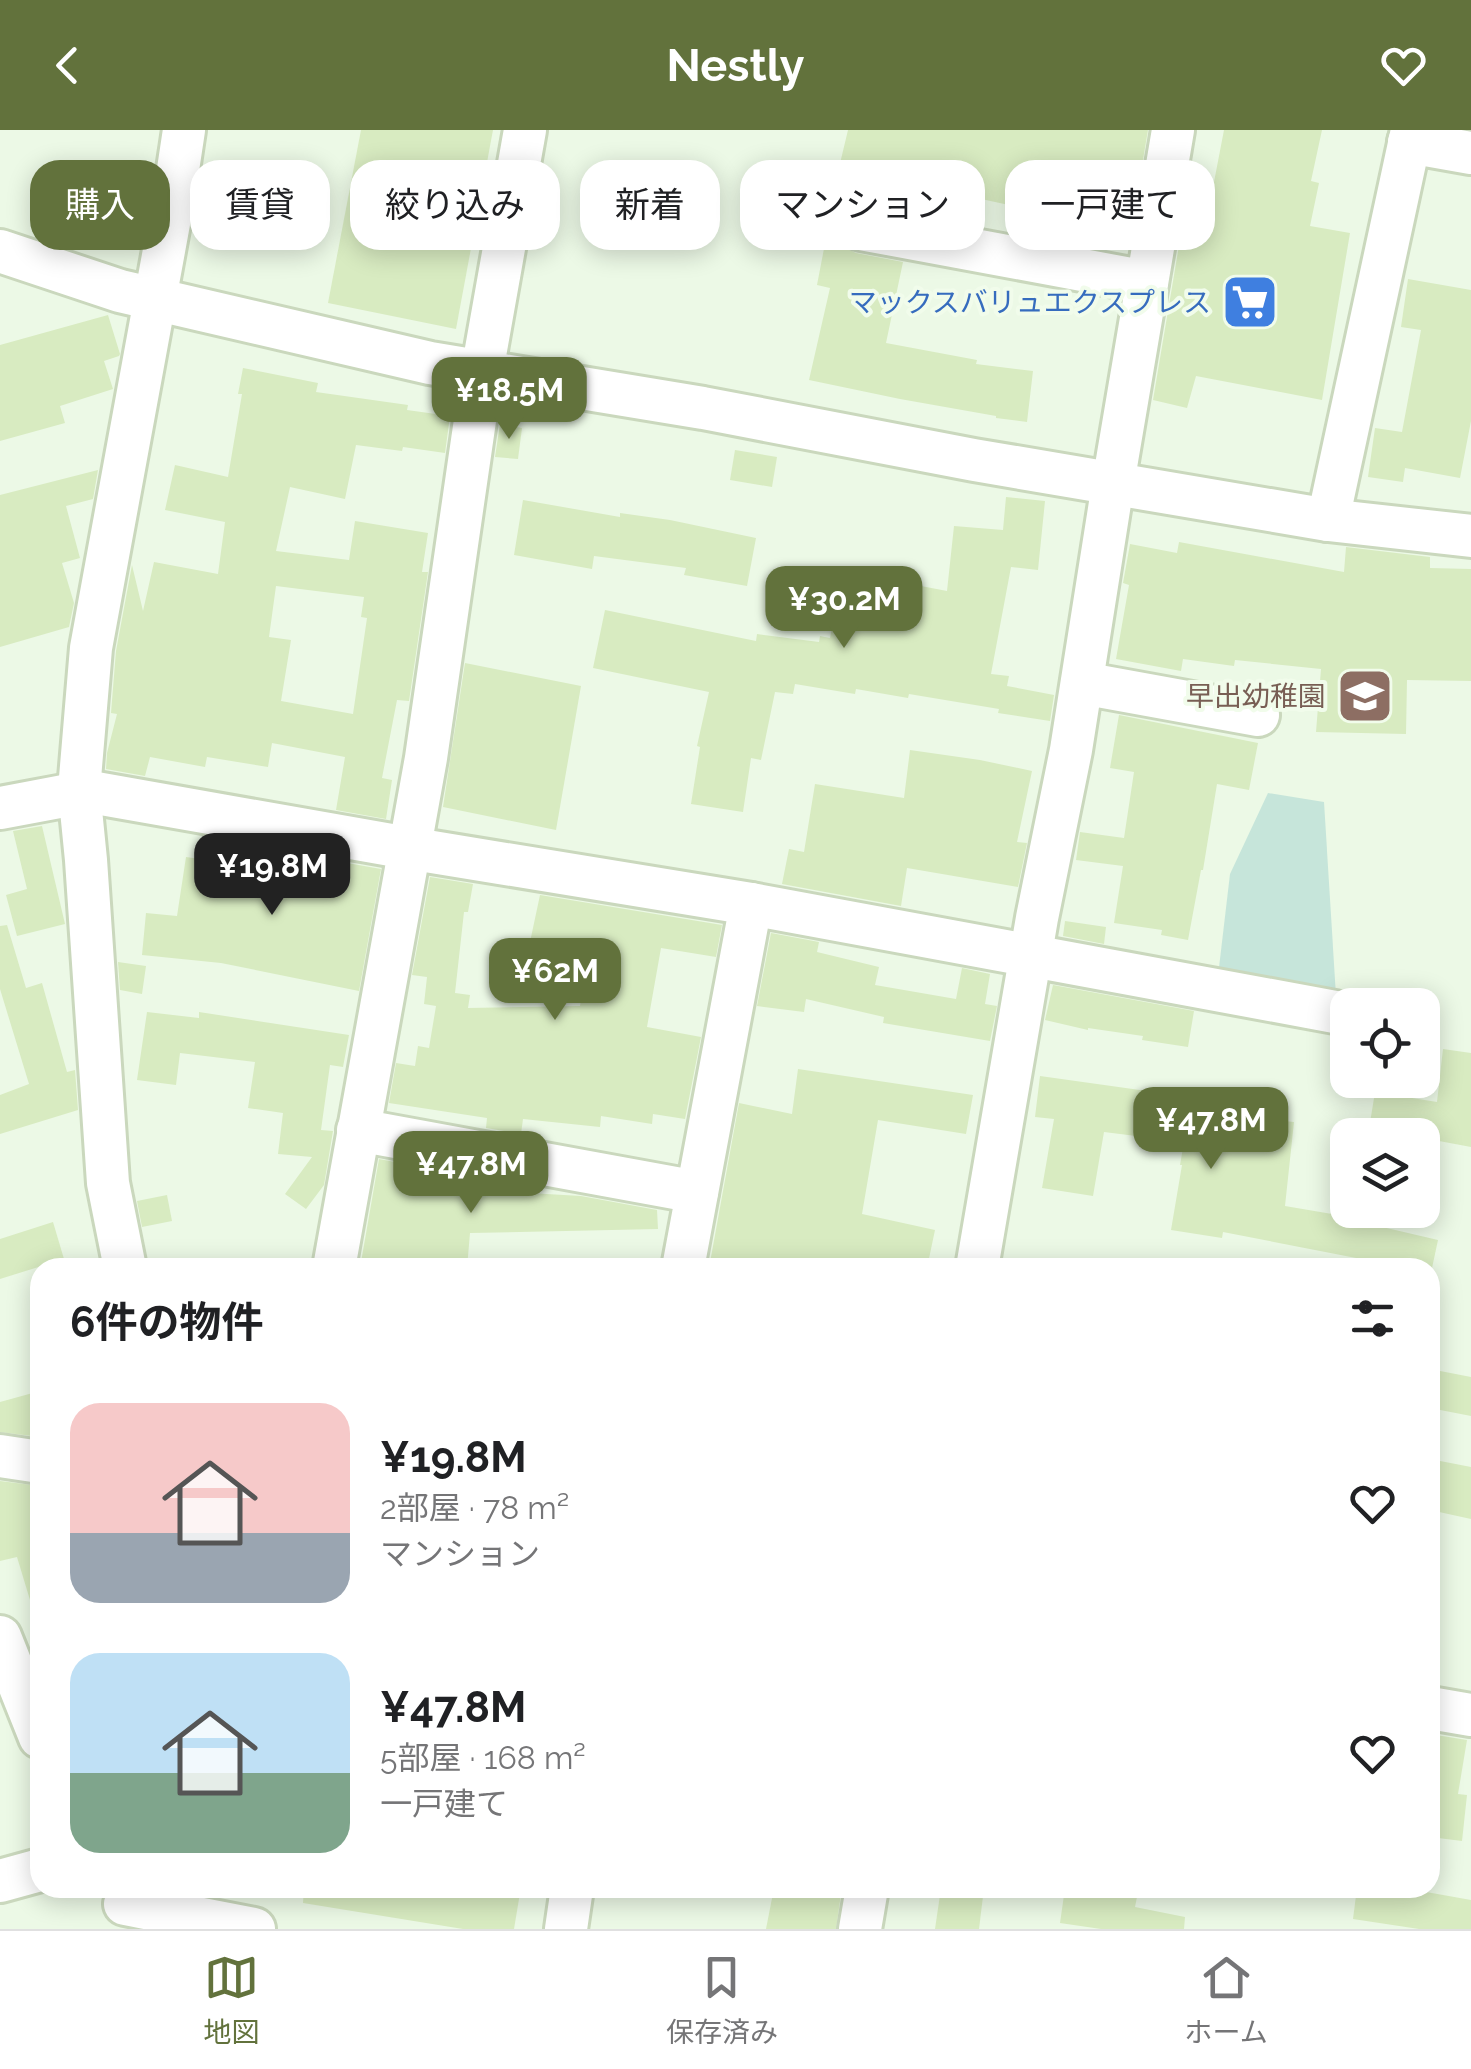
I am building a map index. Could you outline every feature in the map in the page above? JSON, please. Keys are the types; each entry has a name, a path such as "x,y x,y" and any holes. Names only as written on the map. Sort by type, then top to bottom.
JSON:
{"street":[{"path":"123,1258 108,1183 79,795 92,648 184,130"},
{"path":"336,1258 426,758 482,372 525,130"},
{"path":"980,1258 1071,750 1173,130"},
{"path":"1328,520 1410,136 1471,153"},
{"path":"974,250 1147,282"},
{"path":"0,251 120,290 430,363 1328,520 1471,536"},
{"path":"1082,683 1258,715"},
{"path":"0,808 79,795 752,904 1330,1011"},
{"path":"685,1258 752,904"},
{"path":"358,1130 697,1192"},
{"path":"0,1456 30,1460"},
{"path":"0,1637 30,1712"},
{"path":"1440,1710 1471,1715"},
{"path":"0,1882 30,1873"},
{"path":"124,1907 253,1929 245,1898"},
{"path":"566,1929 571,1898"},
{"path":"860,1929 866,1898"}],"shaded area":[{"path":"1268,793 1324,802 1336,988 1330,988 1330,995 1218,976 1230,874"}],"building":[{"path":"361,130 493,130 487,160 355,160"},
{"path":"848,130 1148,130 1143,160 1005,160 1005,204 985,200 985,160 841,160"},
{"path":"1224,130 1322,130 1311,181 1319,183 1310,226 1350,233 1322,400 1196,376 1187,408 1153,400 1178,250 1215,250 1215,177"},
{"path":"350,188 350,250 471,250 456,329 328,303"},
{"path":"824,250 850,250 903,262 886,343 977,360 976,364 1033,371 1027,422 809,380 830,288 817,285"},
{"path":"1408,279 1471,290 1471,421 1460,478 1405,468 1403,482 1368,477 1375,428 1402,432 1421,330 1401,327"},
{"path":"108,315 120,354 104,361 113,389 60,406 65,423 0,441 0,345"},
{"path":"243,368 318,383 316,392 408,405 407,410 450,416 445,453 356,445 345,499 290,487 276,551 349,560 355,521 428,533 422,572 428,572 409,701 397,700 382,778 392,780 386,819 336,810 345,757 272,743 268,767 207,757 205,767 150,757 145,776 106,769 117,714 111,713 116,651 132,565 143,611 154,562 218,574 225,522 165,510 175,465 228,477 242,394 238,394","holes":["276,586 364,597 361,617 367,618 353,714 281,701 291,640 269,637"]},
{"path":"500,424 522,428 518,459 495,457"},
{"path":"735,450 777,457 772,487 730,480"},
{"path":"98,470 93,499 66,506 80,558 62,563 74,603 69,627 0,647 0,495"},
{"path":"1006,497 1045,501 1038,570 1011,567 991,674 1009,676 1007,686 1054,695 1050,721 909,694 908,698 856,689 855,694 795,684 793,694 775,692 761,760 751,758 743,812 691,804 700,747 697,746 709,692 593,668 605,610 756,641 757,634 819,642 820,636 830,638 843,571 947,591 954,526 1003,530"},
{"path":"523,500 620,517 620,513 670,520 756,538 747,586 684,575 686,568 594,556 592,569 514,555"},
{"path":"1179,542 1344,572 1346,547 1430,557 1430,568 1471,569 1471,681 1407,680 1406,734 1316,732 1321,669 1235,660 1234,666 1183,659 1181,671 1116,659 1129,585 1123,583 1130,544 1177,553"},
{"path":"465,663 581,686 556,830 443,807"},
{"path":"1119,715 1258,743 1249,790 1217,784 1188,940 1161,935 1162,930 1114,923 1123,866 1076,860 1080,832 1124,838 1134,772 1110,768"},
{"path":"910,750 1032,771 1017,842 1027,843 1018,887 907,868 901,906 782,884 789,849 804,852 815,784 904,798"},
{"path":"42,826 65,924 17,936 6,895 27,889 13,831"},
{"path":"302,855 381,869 359,991 221,963 142,955 146,913 177,916 186,857 248,866 249,856 301,864"},
{"path":"430,877 473,884 468,912 464,912 455,993 470,995 468,1008 580,1006 589,954 530,942 540,895 722,925 716,957 661,948 647,1027 701,1037 685,1119 653,1114 652,1124 601,1116 600,1127 523,1119 521,1134 486,1128 487,1118 389,1103 396,1063 415,1066 418,1046 429,1048 436,1006 424,1004 427,977 412,975"},
{"path":"1065,921 1106,927 1104,944 1063,936"},
{"path":"7,925 26,988 42,983 67,1072 75,1070 78,1110 0,1134 0,1095 29,1084 0,989 0,926"},
{"path":"771,933 819,942 817,952 879,967 875,985 956,999 962,968 990,974 985,1004 997,1006 990,1041 883,1023 884,1017 806,999 804,1012 757,1006"},
{"path":"118,962 146,966 142,994 120,990"},
{"path":"1053,985 1194,1011 1188,1047 1045,1020"},
{"path":"147,1012 199,1018 199,1012 349,1035 343,1067 330,1065 321,1130 333,1131 324,1185 306,1209 285,1194 312,1157 278,1154 283,1113 248,1108 255,1062 180,1053 176,1085 137,1080"},
{"path":"1443,1049 1471,1053 1471,1147 1440,1141 1440,1118 1371,1118 1374,1098 1437,1102"},
{"path":"798,1069 973,1095 966,1134 878,1120 862,1214 935,1230 929,1258 711,1258 739,1103 792,1114"},
{"path":"1040,1076 1147,1091 1146,1101 1294,1122 1285,1206 1330,1214 1330,1228 1387,1228 1438,1240 1434,1258 1356,1258 1223,1232 1222,1238 1171,1230 1184,1142 1104,1132 1093,1196 1042,1188 1054,1119 1035,1117"},
{"path":"379,1159 513,1184 512,1192 581,1196 657,1210 658,1229 470,1233 468,1258 362,1258"},
{"path":"167,1195 172,1221 142,1227 137,1201"},
{"path":"53,1222 64,1258 30,1258 30,1270 0,1279 0,1239"},
{"path":"1440,1371 1471,1377 1471,1416 1440,1410"},
{"path":"30,1394 30,1436 0,1432 0,1402"},
{"path":"1440,1461 1471,1467 1471,1519 1440,1512"},
{"path":"0,1481 30,1485 30,1600 17,1557 0,1561"},
{"path":"1440,1736 1467,1740 1458,1794 1467,1795 1462,1841 1440,1838"},
{"path":"1440,1894 1471,1900 1471,1929 1419,1929 1353,1919 1356,1898 1440,1898"},
{"path":"303,1898 519,1898 514,1929 463,1929 303,1903"},
{"path":"772,1898 840,1898 836,1929 766,1929"},
{"path":"940,1898 983,1898 979,1929 935,1929"},
{"path":"1064,1898 1137,1898 1135,1907 1185,1917 1184,1929 1101,1929 1060,1923"}],"place":[{"name":"マックスバリュエクスプレス","path":"1250,302"},
{"name":"早出幼稚園","path":"1365,696"}]}
